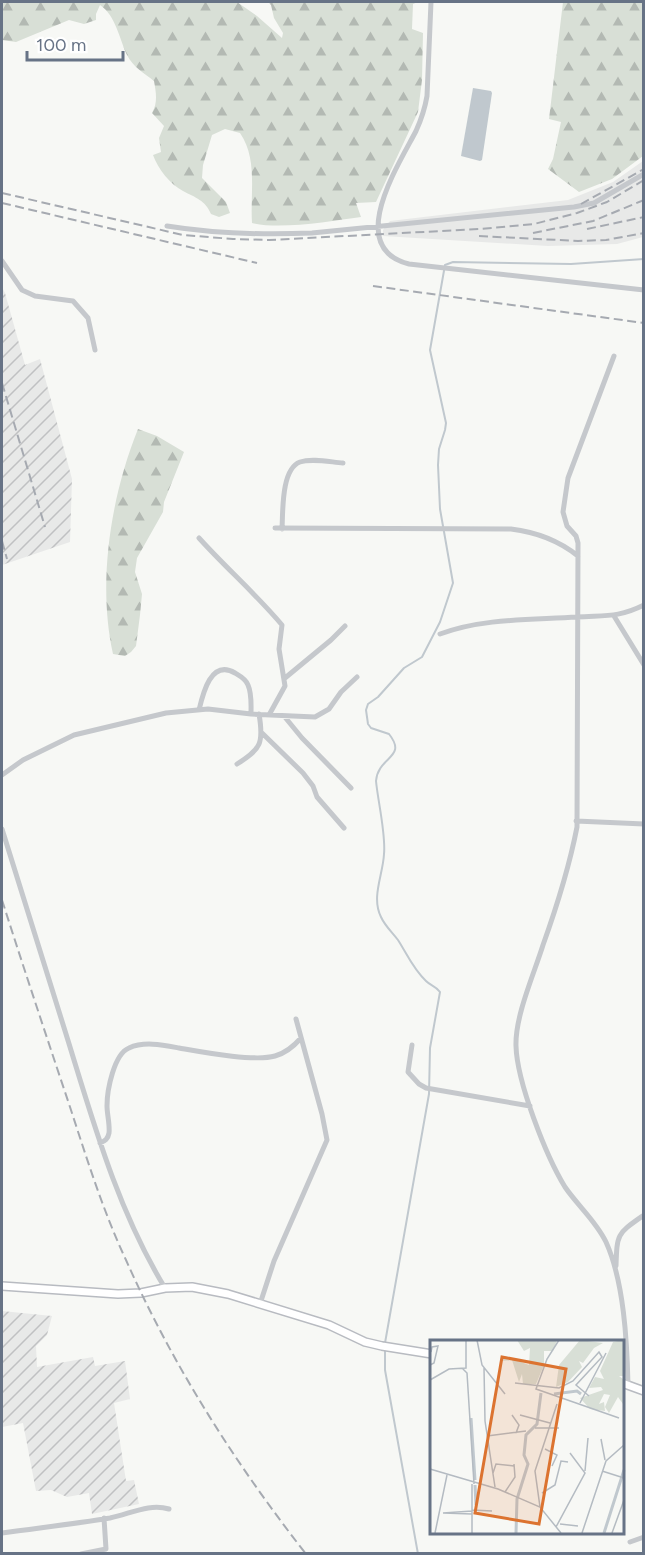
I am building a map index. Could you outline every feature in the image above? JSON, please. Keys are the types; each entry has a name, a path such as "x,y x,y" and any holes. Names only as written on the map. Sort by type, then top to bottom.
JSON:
{"main road":[{"path":"2,1286 118,1294 192,1287 228,1294 329,1325 364,1342 430,1354"},
{"path":"625,1384 644,1391"}],"street":[{"path":"431,2 425,107 418,126 387,186 378,226 383,246 393,258 409,264 644,290"},
{"path":"167,226 207,232 269,235 581,206 602,199 644,174"},
{"path":"2,261 22,290 35,296 73,301 88,318 95,350"},
{"path":"614,356 568,478 563,512 567,526 576,536 578,556 576,821 569,868 522,1010 516,1045 522,1080 530,1106 565,1186 597,1227 616,1267"},
{"path":"343,463 311,461 299,462 292,467 285,484 278,529 511,529 531,531 565,546 578,556"},
{"path":"199,538 282,625 279,649 285,686 269,715"},
{"path":"440,634 505,621 614,616 628,613 644,605"},
{"path":"614,616 644,665"},
{"path":"285,678 345,626"},
{"path":"199,710 208,681 220,670 227,669 248,684 251,714"},
{"path":"2,775 23,760 74,735 166,713 199,710 315,717 329,709 341,692 357,677"},
{"path":"237,764 261,743 259,714"},
{"path":"284,716 302,738 351,788"},
{"path":"262,733 303,773 314,786 317,797 344,828"},
{"path":"576,821 644,825"},
{"path":"2,829 100,1143 138,1240 165,1288"},
{"path":"260,1304 274,1262 327,1145 327,1134 296,1019"},
{"path":"100,1143 107,1138 109,1133 107,1103 114,1070 118,1056 127,1048 155,1045 249,1057 269,1057 287,1050 302,1038"},
{"path":"412,1045 408,1072 429,1089 530,1106"},
{"path":"625,1384 628,1362 616,1267 618,1237 622,1230 644,1215"},
{"path":"2,1533 104,1518 145,1508 161,1506 170,1509"},
{"path":"81,1554 106,1549 104,1518"},
{"path":"630,1542 644,1537"}],"shaded area":[{"path":"473,88 492,93 480,161 461,156"},
{"path":"643,161 643,237 617,244 548,246 383,236 383,230 390,221 568,200 613,182"},
{"path":"2,287 25,365 40,359 72,479 70,542 2,565"},
{"path":"2,1311 52,1316 47,1335 36,1346 37,1367 93,1357 95,1366 125,1361 130,1399 114,1403 126,1481 134,1480 139,1504 92,1514 89,1493 67,1497 51,1490 36,1491 23,1423 2,1427"}],"green space":[{"path":"237,2 282,38 283,33 268,2 418,2 413,4 412,29 423,33 422,80 418,112 376,202 356,203 361,217 321,223 277,226 252,223 252,176 246,143 240,133 225,129 212,135 203,165 202,178 226,202 230,213 219,217 211,214 200,200 174,184 158,166 153,155 161,152 159,138 164,126 152,113 156,101 154,81 129,59 110,15 100,5 96,20 84,24 69,20 16,42 2,40 2,3"},
{"path":"563,2 643,2 643,156 612,179 579,192 548,169 553,159 561,122 549,119"},
{"path":"138,429 157,436 184,452 164,502 163,512 137,558 135,572 142,594 140,615 136,646 125,656 113,654 106,598 107,569 109,540 120,482"}],"waterway":[{"path":"385,1343 429,1094 430,1048 440,992 417,972 378,909 377,894 384,846 376,781 382,766 394,753 395,748 389,734 371,728 368,724 366,710 368,704 378,697 404,668 422,657 440,622 453,583 440,509 438,465 439,449 446,423 430,350 445,265 453,262 571,264 644,259"},
{"path":"385,1349 385,1370 418,1554"}],"railway":[{"path":"581,204 644,169"},
{"path":"2,193 183,235 269,240 534,224 577,213 607,202 644,180"},
{"path":"533,233 593,221 644,200"},
{"path":"2,203 257,263"},
{"path":"587,229 644,217"},
{"path":"479,236 578,241 606,240 644,233"},
{"path":"373,286 644,323"},
{"path":"2,383 45,527"},
{"path":"2,541 7,559"},
{"path":"2,900 96,1185 110,1223 144,1299 207,1413 255,1485 306,1554"}]}
